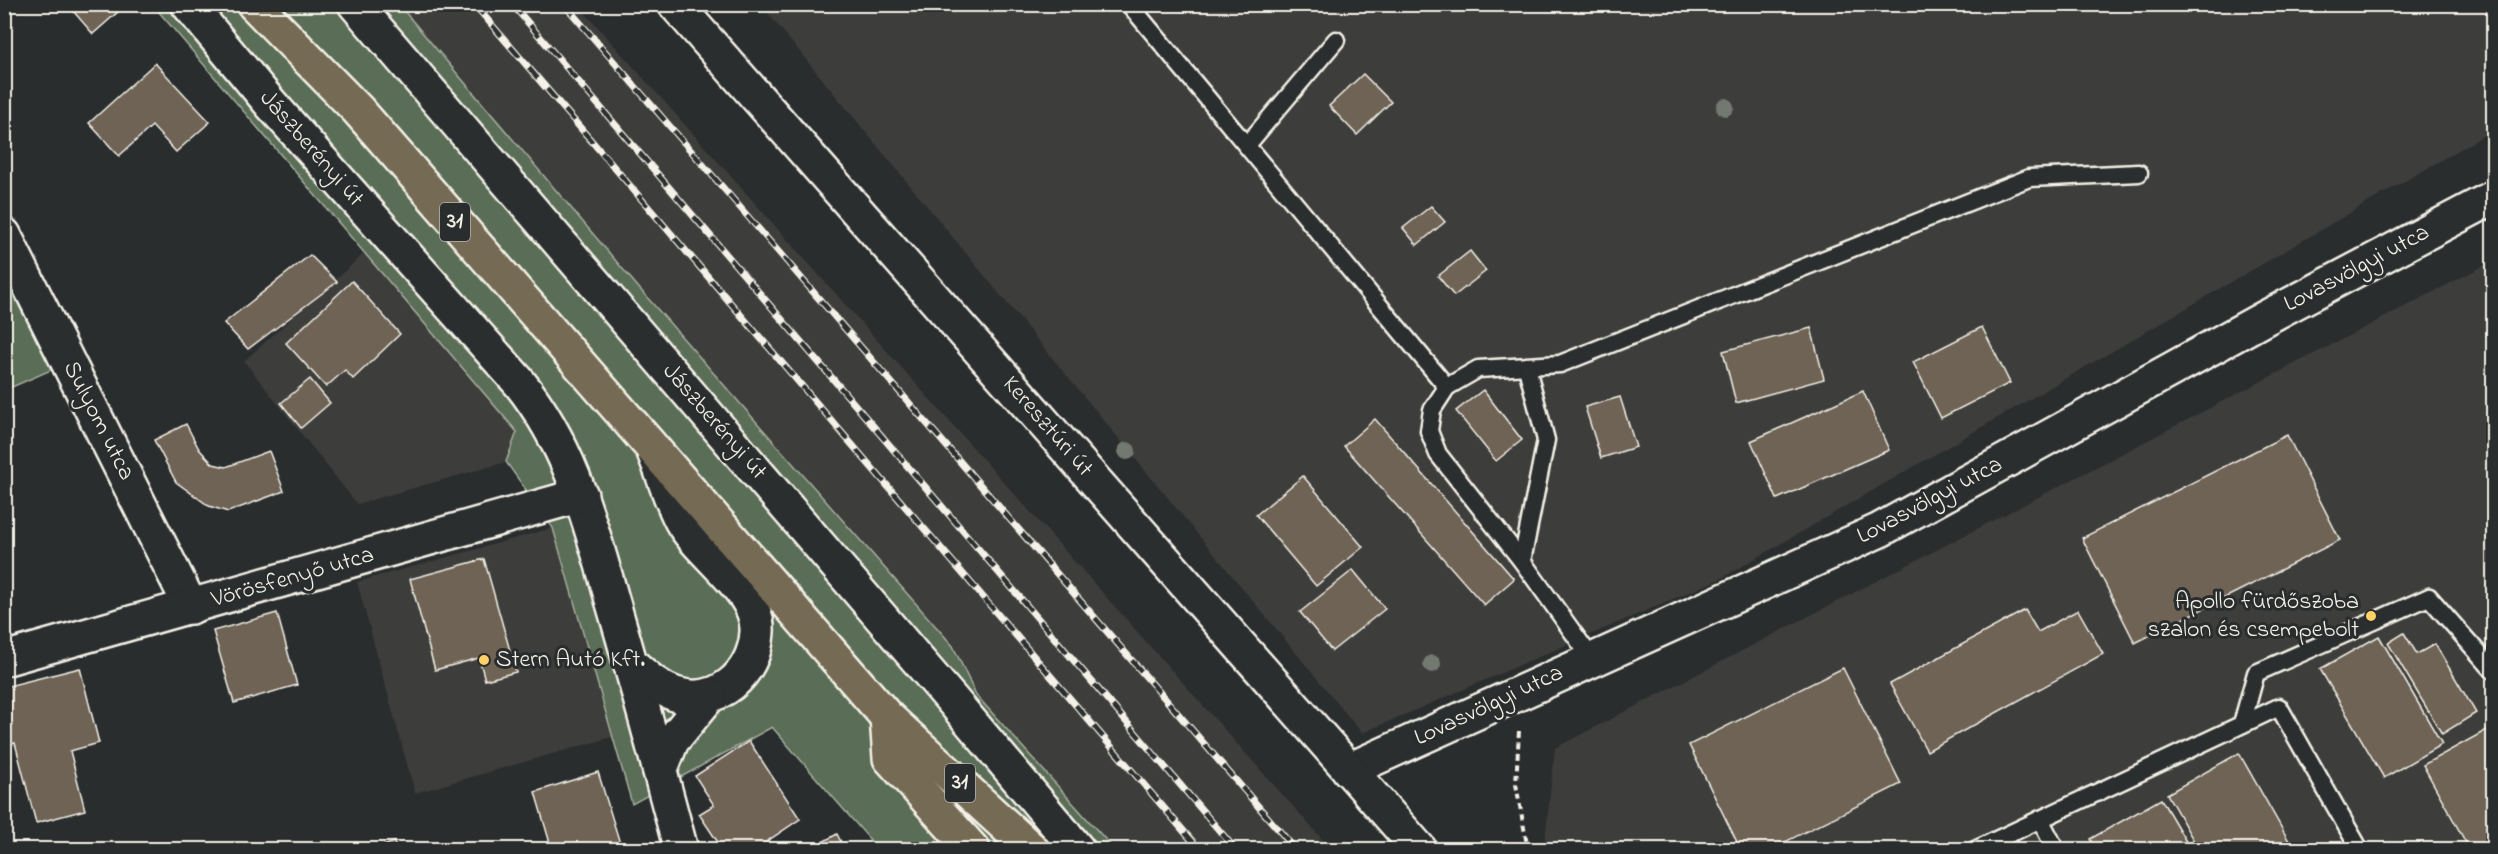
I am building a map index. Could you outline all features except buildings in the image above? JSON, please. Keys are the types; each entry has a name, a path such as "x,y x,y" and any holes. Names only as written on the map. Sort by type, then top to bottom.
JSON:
{"main road":[{"name":"31","path":"254,4 358,110 888,717 1032,849"},
{"name":"31","path":"888,717 890,758 973,849"}],"street":[{"name":"Jászberényi út","path":"188,4 271,104 541,409 555,433 581,495 681,849"},
{"name":"Keresztúri út","path":"675,4 1420,849"},
{"name":"Jászberényi út","path":"360,9 953,700 1073,847"},
{"name":"Lovasvölgyi utca","path":"1349,770 1880,530 2255,324 2493,197"},
{"name":"Sulyom utca","path":"4,235 191,607"},
{"path":"630,663 660,688 692,698 710,696 724,690 738,677 748,663 757,631 755,616 749,602 681,522 651,445"},
{"name":"Vörösfenyő utca","path":"4,659 581,495"},
{"path":"660,771 672,741 710,696"}],"lane":[{"path":"1129,4 1447,387"},
{"path":"1246,145 1336,40"},
{"path":"1592,659 1522,561 1437,454 1429,431 1432,410 1447,387 1478,369 1527,368 1560,364 2029,178 2139,173"},
{"path":"1522,561 1546,440 1527,368"},
{"path":"2242,724 2256,673 2429,597 2493,670"},
{"path":"1975,849 2278,707 2360,849"},
{"path":"2040,819 2056,849"}],"path":[{"path":"1522,690 1516,784 1528,849"}],"shaded area":[{"path":"399,5 578,5 1331,849 1114,849 976,695 953,646 638,287"},
{"path":"761,5 2493,5 2493,130 1722,578 1362,733"},
{"path":"366,252 517,432 506,462 357,504 244,361"},
{"path":"2493,261 2493,849 1544,850 1555,748"},
{"name":"Stern Autó Kft.","path":"553,528 612,737 415,793 357,582"}],"green space":[{"path":"153,5 399,5 638,287 953,646 976,695 1114,849 878,849 772,727 632,804 553,528 506,462 517,432"},
{"path":"4,206 81,357 5,390 4,390"}],"railway":[{"path":"474,4 1200,850"},
{"path":"512,4 1236,850"},
{"path":"564,4 1296,850"}],"place":[{"name":"Apollo fürdőszoba szalon és csempebolt","path":"2371,616"},
{"name":"Stern Autó Kft.","path":"484,660"}]}
